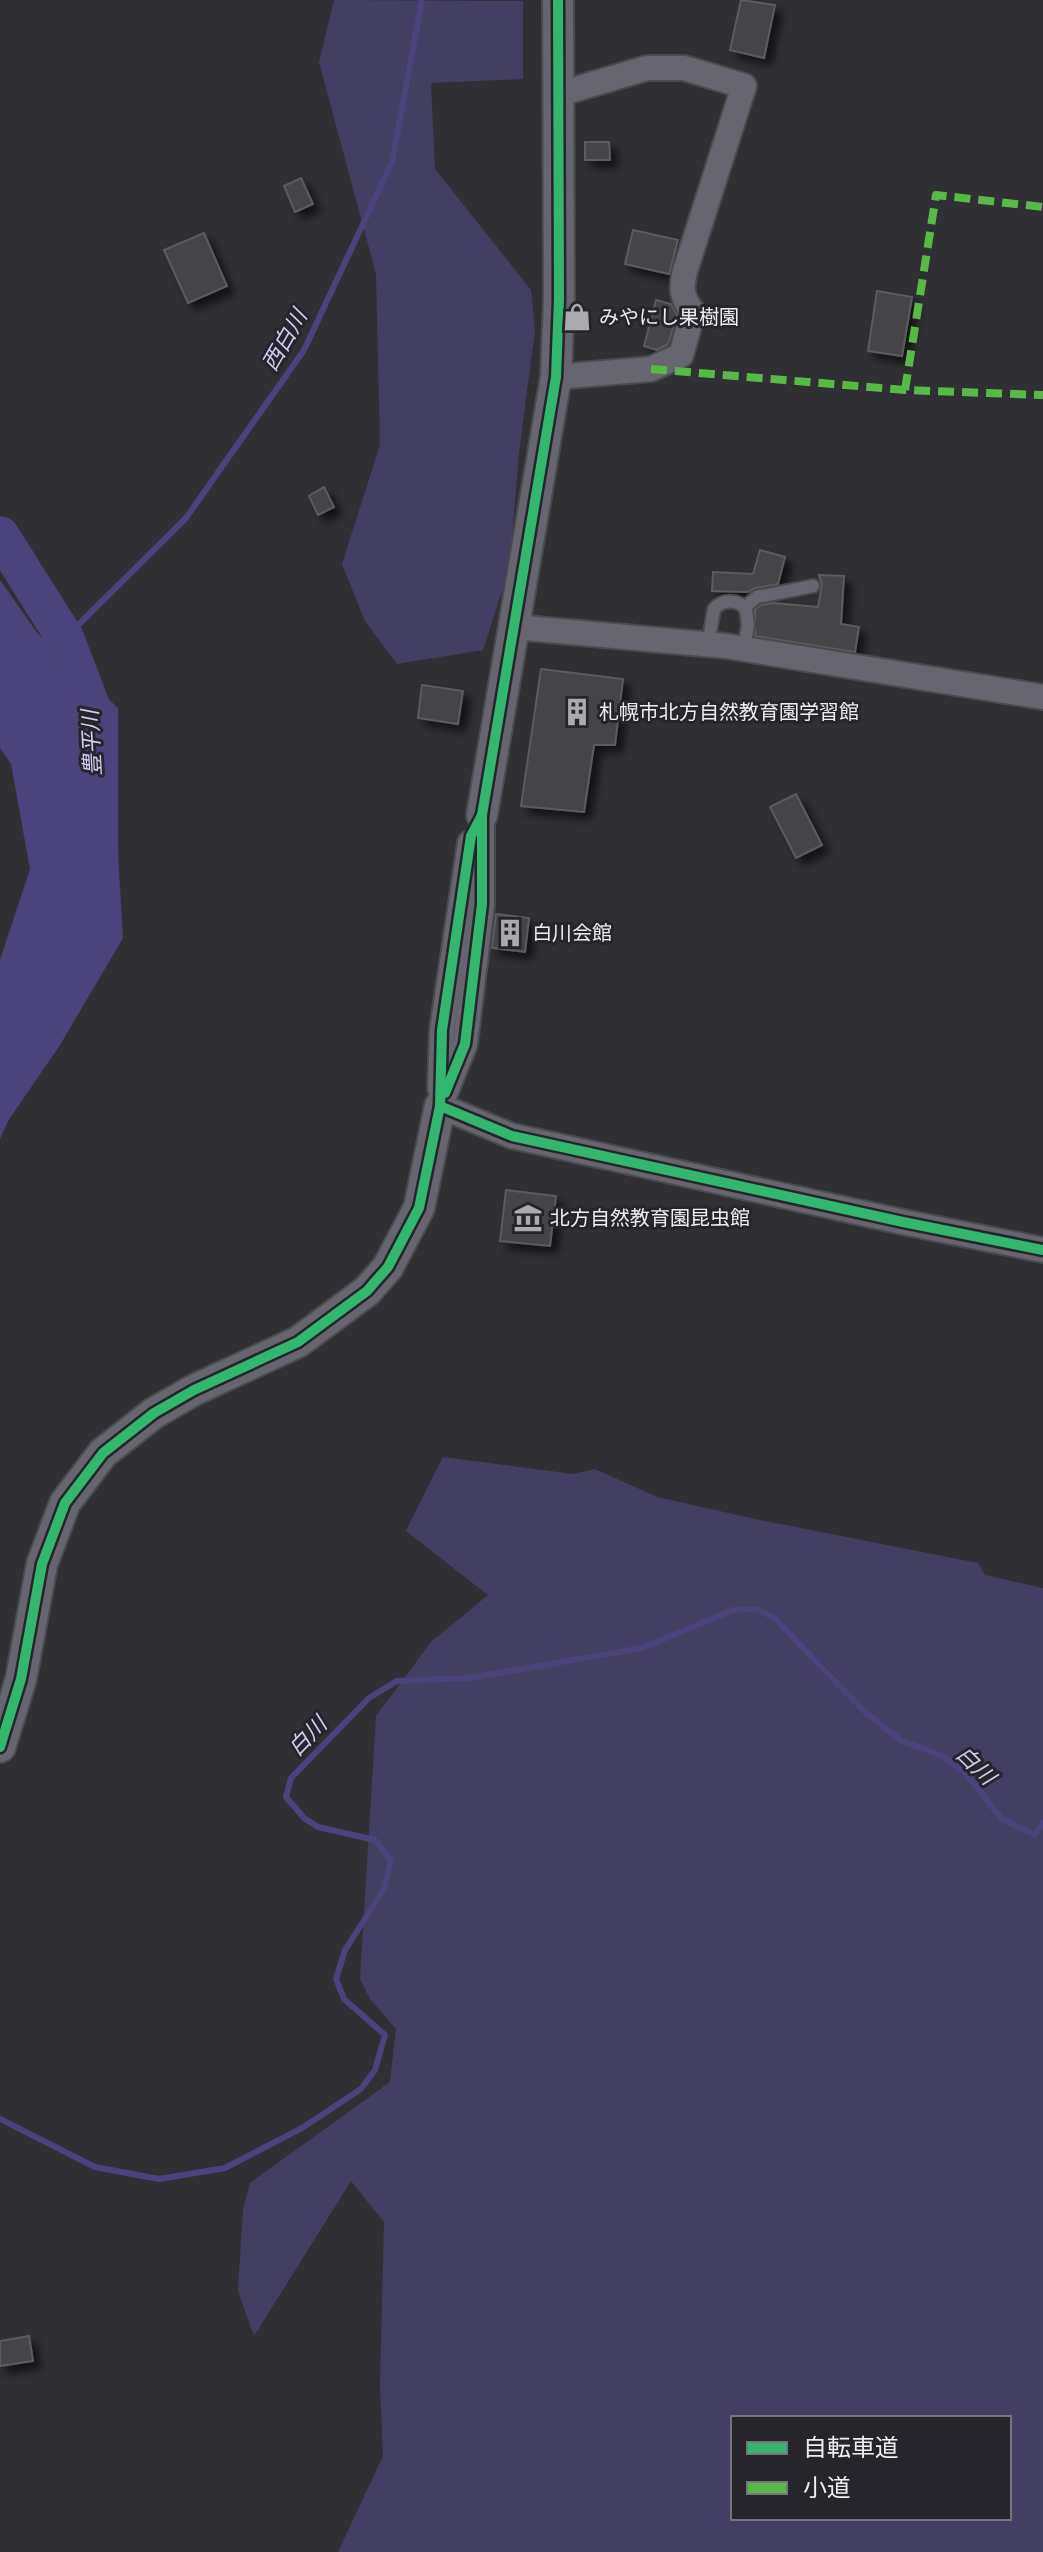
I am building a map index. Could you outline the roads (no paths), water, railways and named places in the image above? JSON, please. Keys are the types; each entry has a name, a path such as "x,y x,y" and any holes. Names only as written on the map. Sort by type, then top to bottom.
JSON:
{"street":[{"path":"0,1747 21,1679 42,1564 65,1503 103,1453 154,1413 194,1390 298,1342 367,1291 388,1267 419,1208 440,1106 465,1044 482,904 482,815 556,377 559,299 558,0"},
{"path":"556,377 651,369 681,355 693,312 681,288 744,86 684,68 647,68 559,94"},
{"path":"514,627 744,649 1043,697"},
{"path":"440,1106 512,1136 1043,1250"}],"lane":[{"path":"745,607 757,597 813,586"},
{"path":"708,645 711,617 717,605 732,601 745,607"},
{"path":"744,649 748,625 745,607"}],"water":[{"path":"0,580 38,634 118,708 118,854 123,938 60,1045 8,1121 0,1139 0,960 30,869 11,764 0,748"}],"waterway":[{"name":"西白川","path":"65,638 186,518 304,350 392,162 422,0"},
{"name":"豊平川","path":"0,535 65,638 92,708 92,720"},
{"name":"白川","path":"0,2119 95,2167 159,2179 225,2168 302,2128 361,2089 375,2070 385,2035 344,1999 336,1979 345,1950 384,1889 391,1860 375,1840 318,1827 304,1818 286,1797 291,1778 369,1698 397,1681 470,1678 642,1648 733,1610 756,1609 773,1617 867,1714 902,1741 943,1756 966,1774 1002,1819 1035,1835 1043,1823"}],"place":[{"name":"みやにし果樹園","path":"577,317"},
{"name":"札幌市北方自然教育園学習館","path":"577,712"},
{"name":"白川会館","path":"510,933"},
{"name":"北方自然教育園昆虫館","path":"528,1218"}]}
